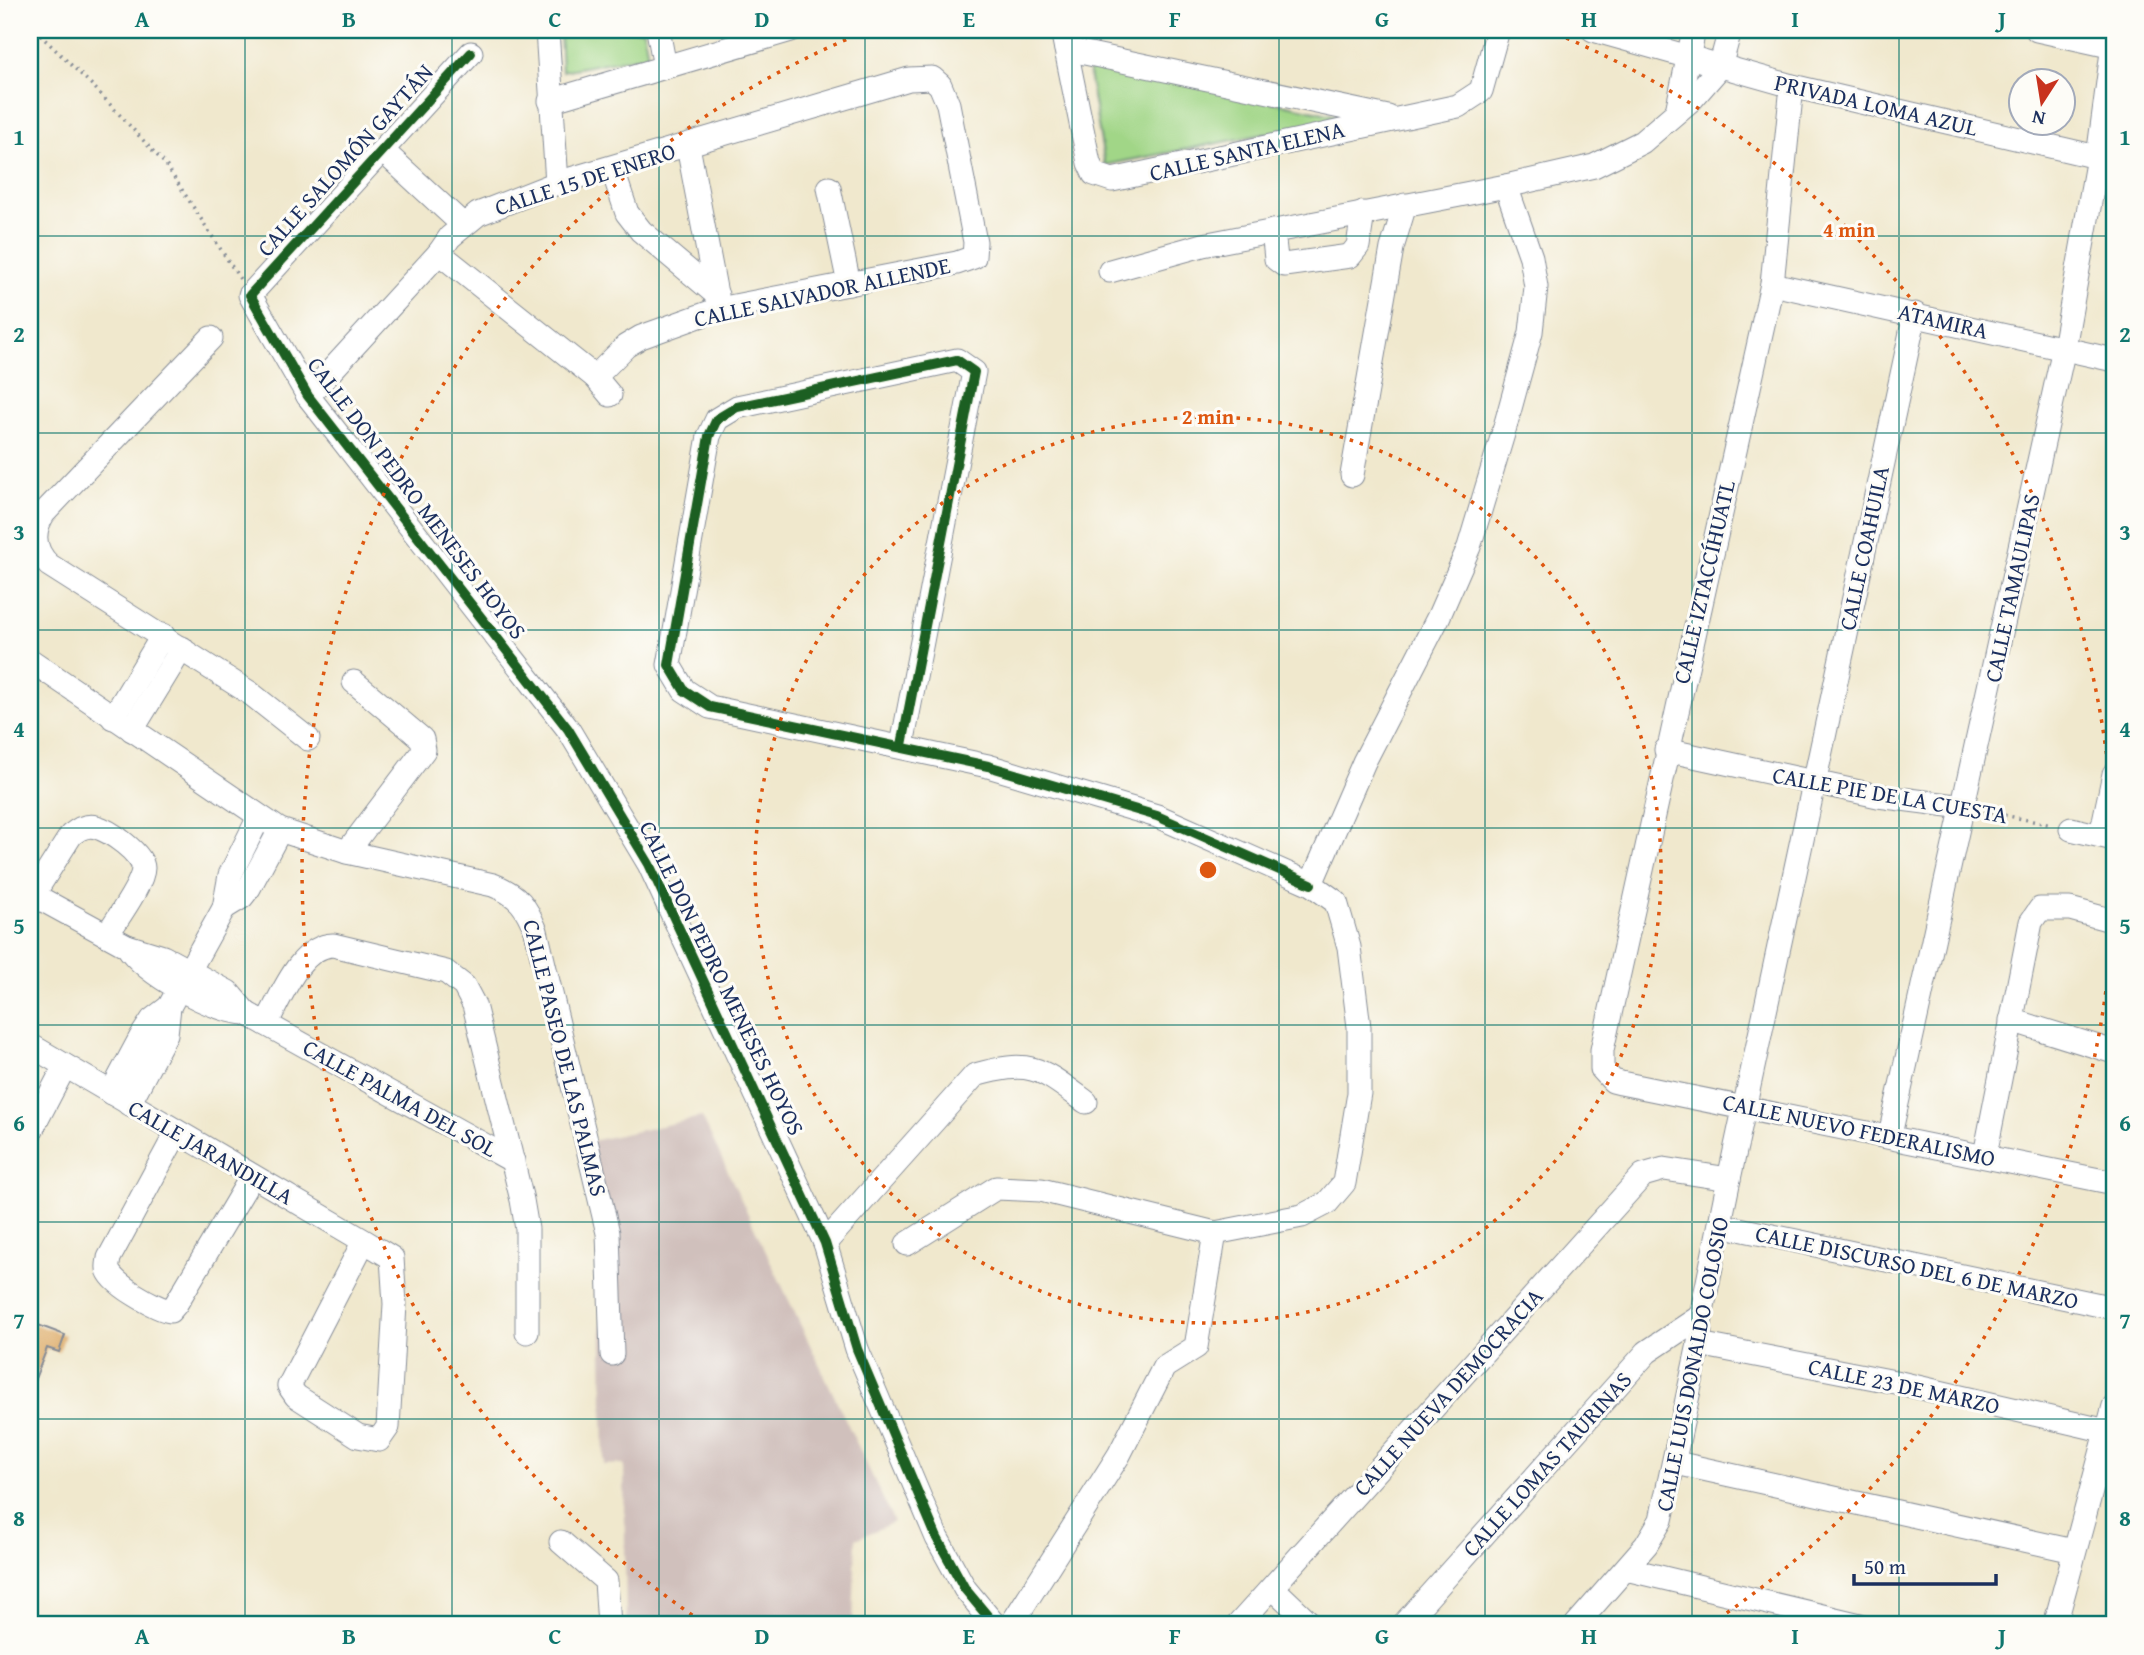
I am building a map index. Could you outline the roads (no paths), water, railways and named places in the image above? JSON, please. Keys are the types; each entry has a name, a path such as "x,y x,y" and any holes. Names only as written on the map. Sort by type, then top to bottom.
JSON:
{"street":[{"path":"547,30 557,183"},
{"path":"658,30 665,67"},
{"path":"550,101 791,30"},
{"name":"CALLE SANTA ELENA","path":"1064,39 1083,144 1094,174 1102,179 1121,180 1458,106 1472,100 1480,90 1488,74 1498,30"},
{"name":"PRIVADA LOMA AZUL","path":"1593,30 1792,86 2106,159"},
{"path":"1677,111 1694,30"},
{"path":"1110,271 1203,245 1506,186 1594,166 1642,142 1677,111 1720,67 1730,30"},
{"path":"2037,30 2114,43"},
{"path":"1064,39 1395,118"},
{"name":"CALLE TAMAULIPAS","path":"1890,1135 2106,159 2114,43"},
{"name":"CALLE SALOMÓN GAYTÁN","path":"250,295 471,53"},
{"name":"CALLE 15 DE ENERO","path":"308,396 463,225 478,214 557,183 909,79 932,78 940,85 948,104 976,251"},
{"name":"CALLE IZTACCÍHUATL","path":"1605,1074 1600,1063 1602,1050 1666,750 1772,284 1792,86"},
{"path":"688,146 718,302"},
{"path":"383,151 463,225"},
{"path":"612,168 627,213 641,231 718,302"},
{"path":"1311,884 1364,762 1438,618 1469,547 1503,434 1531,332 1536,287 1531,257 1506,186"},
{"path":"829,188 849,284"},
{"path":"1352,475 1390,260 1405,205"},
{"path":"1273,231 1276,259 1284,265 1350,256 1358,246 1363,213"},
{"name":"CALLE SALVADOR ALLENDE","path":"595,377 626,346 718,302 849,284 966,262 974,257 976,251"},
{"path":"439,253 595,377 610,395"},
{"name":"ATAMIRA","path":"1772,284 2114,360"},
{"name":"CALLE DON PEDRO MENESES HOYOS","path":"250,295 308,396 568,729 649,864 825,1243 857,1349 937,1538 965,1589 995,1625"},
{"name":"CALLE COAHUILA","path":"1744,1105 1915,314"},
{"path":"211,338 44,513 36,530 37,550 49,565 163,635 250,693 308,739"},
{"path":"902,745 974,372 957,360 737,407 718,419 709,436 669,665 684,690 710,707 902,745 988,766 1157,816 1311,884 1336,902 1349,947 1359,1027 1359,1093 1344,1183 1327,1203 1302,1216 1215,1233 1041,1190 996,1188 907,1244"},
{"path":"122,724 163,635"},
{"path":"122,724 182,648"},
{"name":"CALLE PASEO DE LAS PALMAS","path":"30,660 280,830 347,852 478,880 509,891 527,907 536,931 608,1233 612,1354"},
{"path":"347,852 424,750 425,745 422,738 354,682"},
{"name":"CALLE PIE DE LA CUESTA","path":"1666,750 1878,796 1964,807"},
{"path":"2071,829 2108,837 2114,774"},
{"path":"120,1098 145,1029 179,988 224,908 230,875 259,817"},
{"path":"31,894 71,835 79,829 97,827 139,855 143,866 138,882 107,935"},
{"path":"224,908 242,897 249,888 280,830"},
{"name":"CALLE PALMA DEL SOL","path":"31,894 127,946 152,952 179,988 219,1007 256,1019 513,1161 527,1229 527,1332"},
{"path":"1985,1155 2026,937 2040,909 2070,909 2114,921"},
{"path":"256,1019 306,957 322,945 333,945 446,972 464,986 474,1005 513,1161"},
{"path":"2011,1020 2114,1052"},
{"name":"CALLE JARANDILLA","path":"30,1045 364,1241 392,1258 395,1304 388,1427 379,1440 358,1436 296,1396 289,1386 364,1241"},
{"path":"30,1133 65,1066"},
{"path":"825,1243 975,1075 1008,1066 1042,1069 1086,1102"},
{"name":"CALLE NUEVO FEDERALISMO","path":"1605,1074 1621,1083 1744,1105 2114,1183"},
{"name":"CALLE LUIS DONALDO COLOSIO","path":"1576,1625 1626,1569 1654,1534 1661,1520 1676,1463 1699,1344 1701,1316 1744,1105"},
{"path":"177,1132 109,1258 107,1269 112,1278 159,1309 170,1311 176,1304 252,1176"},
{"name":"CALLE NUEVA DEMOCRACIA","path":"1238,1625 1274,1589 1634,1184 1653,1170 1664,1169 1729,1179"},
{"name":"CALLE DISCURSO DEL 6 DE MARZO","path":"1720,1225 2114,1308"},
{"path":"1011,1625 1119,1455 1164,1367 1196,1346 1215,1233"},
{"name":"CALLE LOMAS TAURINAS","path":"1403,1625 1647,1352 1701,1316"},
{"name":"CALLE 23 DE MARZO","path":"1699,1344 1900,1384 2107,1431"},
{"path":"2055,1625 2114,1406"},
{"path":"1676,1463 2074,1551"},
{"path":"561,1542 606,1581 609,1625"},
{"path":"1626,1569 1860,1625"},
{"path":"1274,1589 1312,1625"}]}
